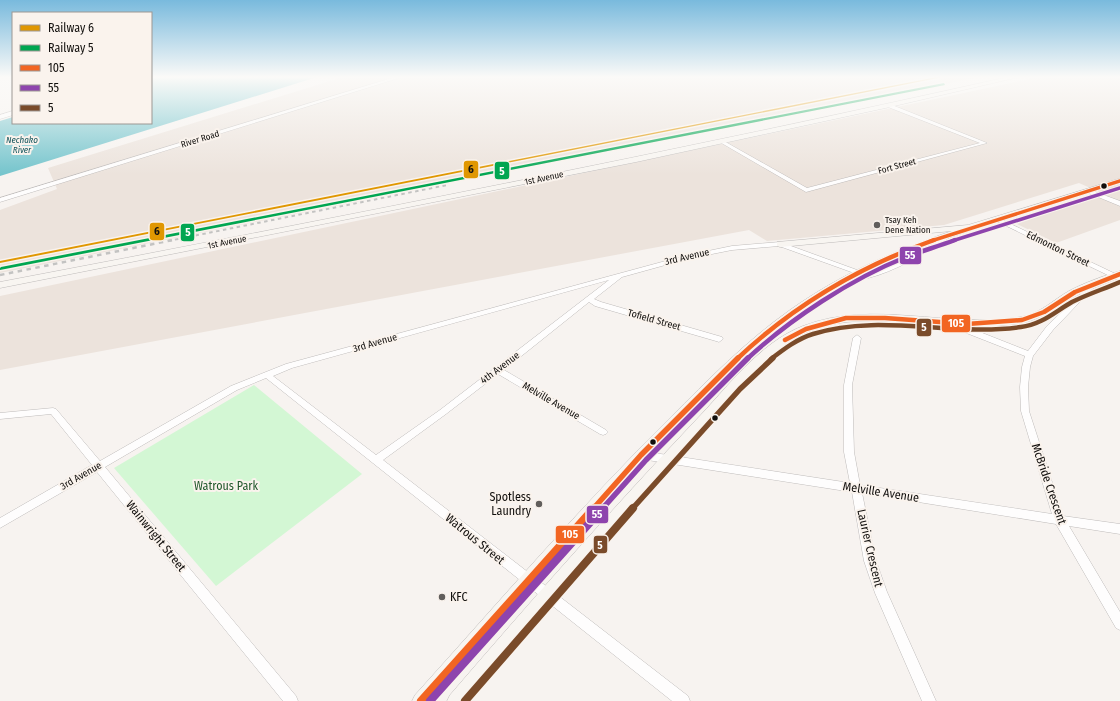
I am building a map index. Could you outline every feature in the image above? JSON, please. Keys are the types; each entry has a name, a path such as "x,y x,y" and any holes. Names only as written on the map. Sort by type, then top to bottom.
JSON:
{"main road":[{"name":"1st Avenue","path":"0,285 403,208 872,110"},
{"path":"420,701 641,456 729,366 758,339 795,311 856,273 903,251 971,227 1120,181"},
{"path":"780,244 952,227 971,227"},
{"path":"456,701 666,459 758,363 784,341 805,329 825,322 865,317 894,317 949,324 985,324 1038,316 1075,292 1118,277"}],"street":[{"name":"River Road","path":"0,204 45,188 295,110"},
{"name":"Fort Street","path":"720,141 806,190 985,143 900,110"},
{"path":"0,117 12,113"},
{"name":"River Road","path":"0,200 45,188"},
{"path":"1088,191 1120,204"},
{"name":"Edmonton Street","path":"996,219 1118,277"},
{"path":"780,244 856,273"},
{"name":"3rd Avenue","path":"0,523 234,388 290,366 623,273 708,252 780,244"},
{"name":"4th Avenue","path":"376,460 498,370 623,273"},
{"path":"949,324 1029,355 1054,324 1093,285"},
{"name":"Tofield Street","path":"590,300 598,304 719,339"},
{"name":"Laurier Crescent","path":"857,338 848,385 848,452 870,561 881,593 929,701"},
{"name":"McBride Crescent","path":"1029,355 1024,387 1025,411 1059,519 1120,624"},
{"name":"Melville Avenue","path":"498,370 603,432"},
{"name":"Watrous Street","path":"267,375 683,701"},
{"name":"Wainwright Street","path":"0,416 53,411 291,701"},
{"name":"Melville Avenue","path":"641,456 1120,529"}],"shaded area":[{"path":"237,110 816,110 0,273 0,210 57,189 48,168"},
{"path":"884,110 1120,110 1120,220 1056,243 1017,224 1104,194 1079,183 944,225 767,241 749,230 0,370 0,296"}],"green space":[{"name":"Watrous Park","path":"254,385 362,474 216,586 114,468"}],"water":[{"name":"Nechako River","path":"152,110 212,110 0,176 0,121 12,117 12,124 152,124"}],"railway":[{"path":"168,241 447,185"},
{"path":"0,275 173,240"}],"rail line":[{"name":"6","path":"0,262 775,110"},
{"name":"5","path":"1,269 813,110"}],"transit line":[{"name":"105","path":"421,701 641,455 729,366 758,339 795,311 861,271 903,251 971,227 1120,181"},
{"name":"55","path":"430,701 646,460 734,371 763,344 799,317 864,277 906,257 973,234 1120,188"},
{"name":"105","path":"785,340 806,329 846,318 885,318 967,324 1022,320 1044,312 1075,292 1120,274"},
{"name":"5","path":"465,701 673,463 740,389 767,362 782,350 812,334 838,328 864,325 891,325 970,330 997,330 1023,327 1038,322 1093,292 1120,282"}],"place":[{"name":"Tsay Keh Dene Nation","path":"877,225"},
{"name":"Spotless Laundry","path":"539,504"},
{"name":"KFC","path":"442,597"}]}
